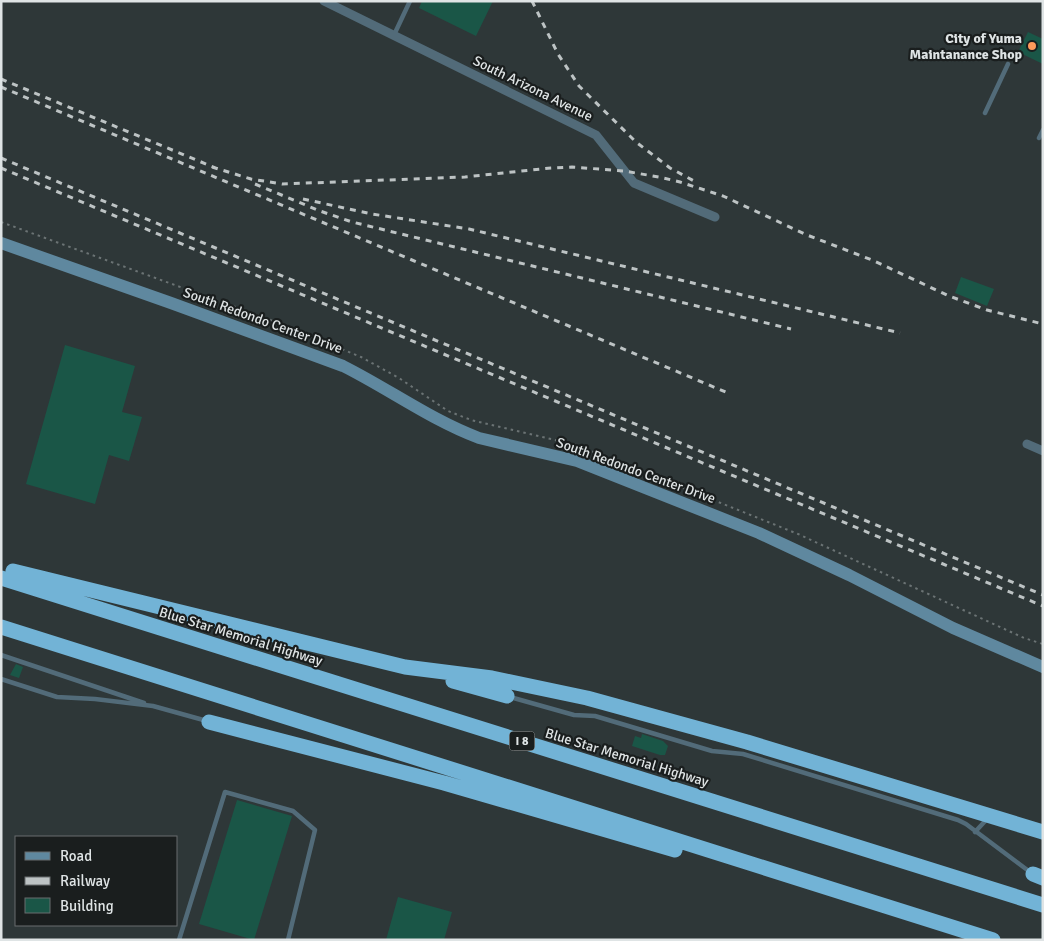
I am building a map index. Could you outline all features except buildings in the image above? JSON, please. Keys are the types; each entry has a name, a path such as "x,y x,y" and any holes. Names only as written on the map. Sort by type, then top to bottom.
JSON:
{"highway":[{"path":"1,569 406,667 507,696"},
{"name":"Blue Star Memorial Highway","path":"1,578 1043,905"},
{"path":"1,627 993,940"},
{"path":"406,667 492,678 587,698 747,742 1043,832"},
{"path":"209,722 444,783 687,854 768,869"}],"street":[{"name":"South Arizona Avenue","path":"324,1 596,135 634,183 714,217"},
{"name":"South Redondo Center Drive","path":"1,243 343,366 367,378 440,422 479,438 577,461 759,533 849,575 953,628 1039,664"},
{"path":"1027,444 1043,451"}],"lane":[{"path":"394,35 410,1"},
{"path":"985,113 1008,64"},
{"path":"1039,138 1043,130"},
{"path":"1,655 153,706 209,722"},
{"path":"1,679 57,697 96,699 153,706"},
{"path":"507,696 574,715 595,716 712,751 743,754 958,820 1038,876"},
{"path":"179,940 224,792 292,811 315,830 288,940"},
{"path":"976,832 989,816"}],"path":[{"path":"1,222 263,317 361,357 399,378 448,411 471,420 585,449 798,534 1024,638 1043,644"}],"railway":[{"path":"532,1 558,54 579,86 636,142 670,168 694,181"},
{"path":"1,79 218,169"},
{"path":"1,87 728,393"},
{"path":"1,158 1043,595"},
{"path":"212,167 251,179 282,184 465,177 572,167 624,171 659,177 723,196 807,235 872,260 949,296 987,310 1043,324"},
{"path":"1,168 1043,606"},
{"path":"255,184 352,222 791,329"},
{"path":"303,199 372,214 469,229 900,333"}],"place":[{"name":"City of Yuma Maintanance Shop","path":"1032,46"}]}
